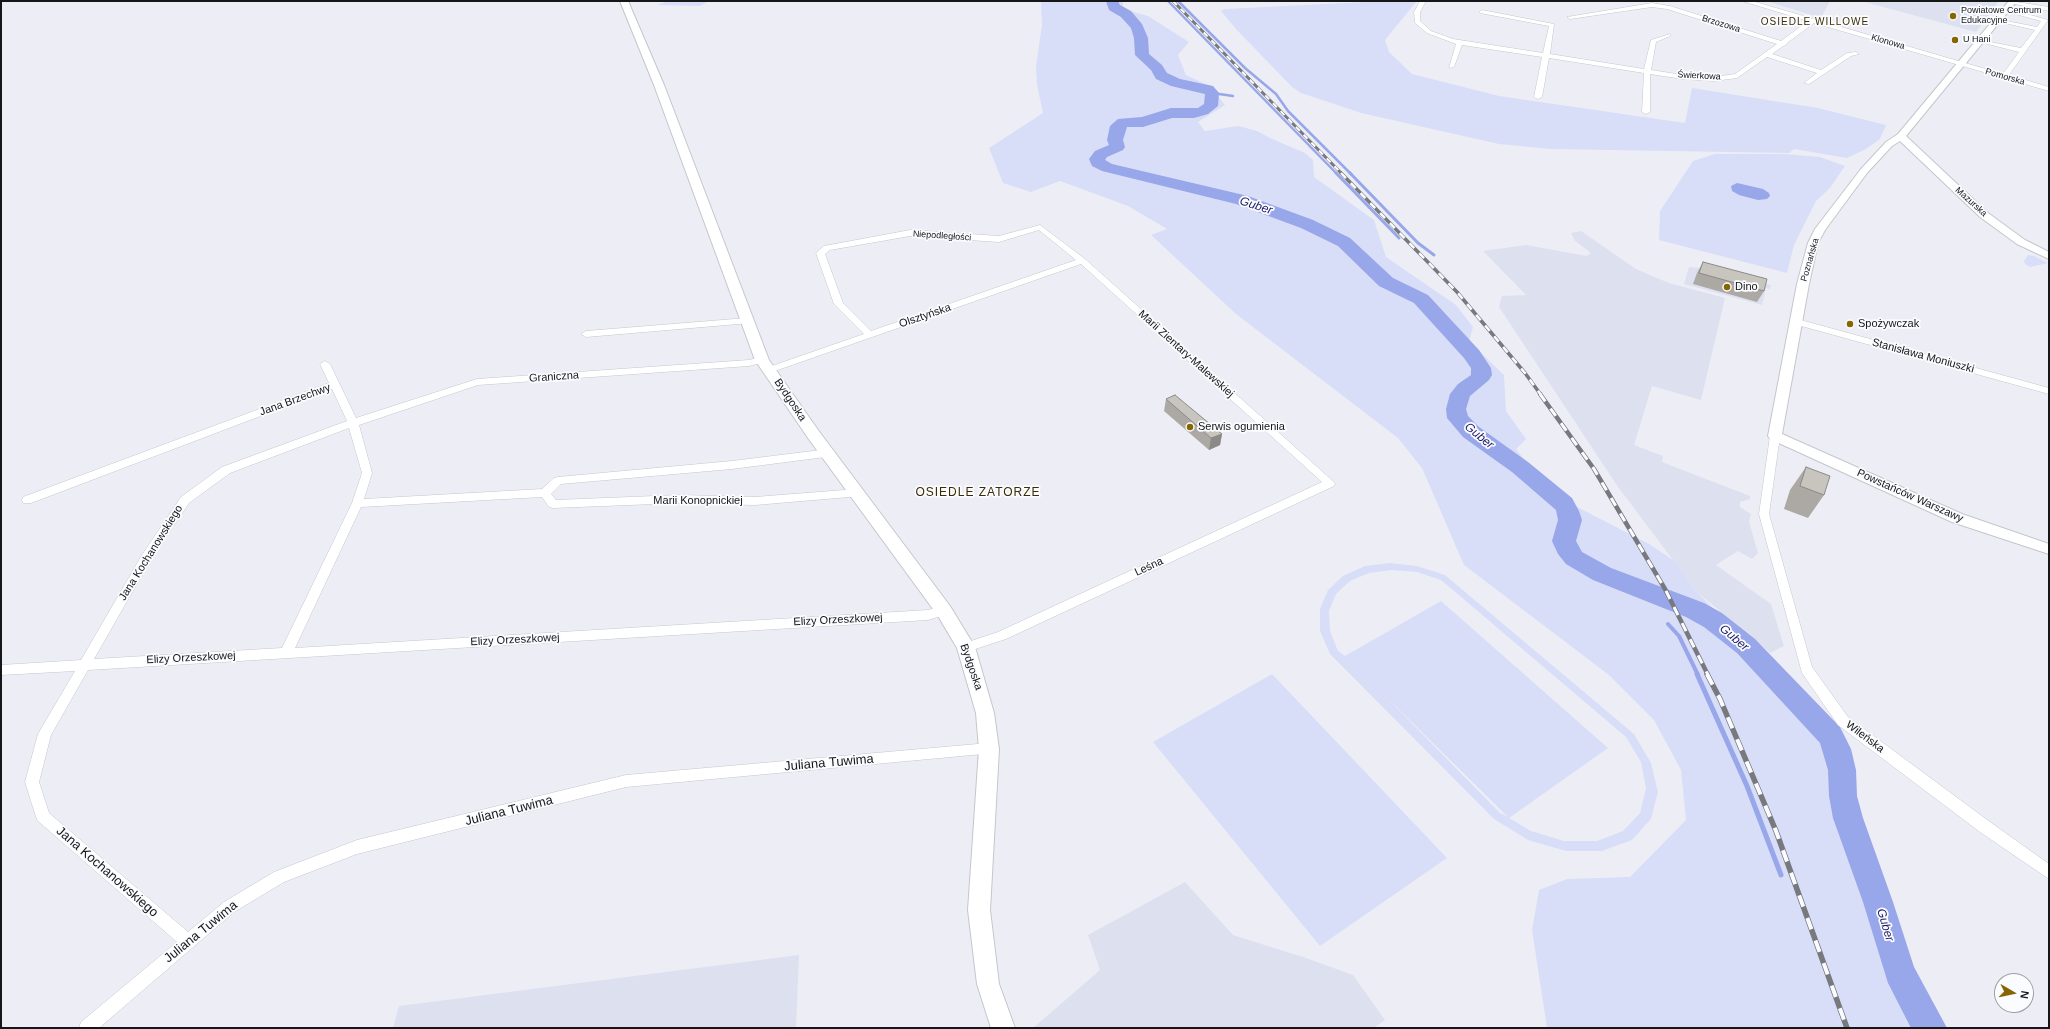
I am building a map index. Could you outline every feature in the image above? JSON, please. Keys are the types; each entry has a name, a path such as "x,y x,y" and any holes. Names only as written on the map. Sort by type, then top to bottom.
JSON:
{"main road":[{"name":"Bydgoska","path":"624,1 659,85 747,321 765,365 813,434 829,453 944,611 966,647 985,713 989,749 987,803 981,864 979,910 988,984 1003,1028"}],"street":[{"name":"Świerkowa","path":"1423,1 1417,12 1417,22 1429,32 1460,42 1647,71 1714,79 1737,76 1784,44 1814,20"},
{"name":"Klonowa","path":"1745,1 1961,64"},
{"path":"2013,1 2049,9"},
{"name":"Poznańska","path":"1764,514 1775,436 1803,284 1813,243 1820,230 1864,171 1889,144 1901,136 2013,1"},
{"name":"Brzozowa","path":"1570,17 1654,3 1784,44"},
{"path":"2004,77 2045,20 2006,10"},
{"path":"1482,12 1552,24 1538,97"},
{"path":"1998,20 2039,29"},
{"path":"1646,112 1647,71 1653,41 1668,35"},
{"path":"1982,40 2024,51"},
{"path":"1451,67 1460,42"},
{"path":"1807,83 1849,54 1856,54"},
{"path":"1768,55 1821,72"},
{"name":"Pomorska","path":"1961,64 2049,89"},
{"name":"Mazurska","path":"1901,136 1984,215 2021,242 2048,255"},
{"name":"Niepodległości","path":"870,335 839,304 820,252 827,248 910,233 999,239 1015,236 1040,227"},
{"name":"Marii Zientary-Malewskiej","path":"1040,227 1082,261 1330,483"},
{"name":"Olsztyńska","path":"765,365 870,335 1082,261"},
{"path":"586,334 747,321"},
{"name":"Stanisława Moniuszki","path":"1797,322 2049,391"},
{"path":"325,364 334,384"},
{"name":"Graniczna","path":"353,423 477,382 749,364 765,365"},
{"name":"Jana Brzechwy","path":"27,500 334,384 353,423 367,473 357,503 286,653"},
{"name":"Jana Kochanowskiego","path":"188,942 43,818 32,782 45,734 146,558 185,500 226,470 353,423"},
{"name":"Powstańców Warszawy","path":"1775,436 1957,518 2049,549"},
{"path":"357,503 545,493 558,481 732,465 829,453"},
{"name":"Leśna","path":"966,647 1002,636 1330,483"},
{"name":"Marii Konopnickiej","path":"545,493 553,504 680,499 755,502 857,493"},
{"name":"Wileńska","path":"1764,514 1806,669 1843,721 1985,827 2049,872"},
{"name":"Elizy Orzeszkowej","path":"84,664 928,615 944,611"},
{"path":"1,670 84,664"},
{"name":"Juliana Tuwima","path":"87,1028 229,907 279,877 314,862 357,847 626,781 989,749"}],"shaded area":[{"path":"668,1 709,1 700,6 657,5"},
{"path":"1041,1 1123,1 1123,9 1148,16 1189,42 1178,55 1186,75 1210,86 1225,105 1198,122 1205,131 1238,126 1257,131 1305,153 1313,160 1314,177 1374,220 1386,257 1456,305 1473,327 1469,341 1504,375 1506,411 1526,439 1516,449 1550,493 1649,544 1673,560 1697,592 1798,695 1827,733 1844,760 1853,789 1872,911 1920,1028 1547,1028 1532,930 1539,890 1567,879 1630,877 1686,820 1681,770 1654,720 1609,675 1464,565 1422,468 1398,438 1236,314 1151,235 1167,229 1128,206 1060,181 1031,192 1003,183 989,148 1043,113 1037,85 1036,66 1042,25"},
{"path":"1386,1 1417,1 1385,40 1389,52 1412,74 1499,96 1685,123 1692,88 1818,108 1886,125 1880,139 1866,149 1847,158 1794,149 1789,153 1551,149 1499,144 1361,113 1301,93 1292,87 1236,29 1221,11 1224,9"},
{"path":"1766,1 1830,1 1821,18"},
{"name":"Powiatowe Centrum Edukacyjne","path":"1861,1 1999,1 1976,32"},
{"path":"1715,154 1784,154 1820,157 1845,166 1830,188 1816,201 1794,245 1787,273 1659,240 1660,211 1693,161"},
{"path":"1581,231 1636,269 1669,283 1725,298 1701,400 1652,386 1634,445 1663,456 1662,462 1750,496 1750,499 1740,502 1740,507 1751,514 1749,522 1758,553 1752,559 1738,551 1716,565 1771,604 1784,646 1770,653 1697,592 1618,487 1499,307 1502,296 1526,295 1483,251 1526,245 1587,256 1591,253 1575,241 1571,233"},
{"path":"2028,255 2034,256 2048,263 2030,267 2025,264 2024,261"},
{"path":"1689,267 1711,269 1771,285 1770,289 1766,288 1762,305 1684,284"},
{"path":"1390,563 1417,566 1445,575 1634,734 1651,763 1658,792 1651,819 1632,840 1602,851 1566,851 1528,840 1494,819 1330,654 1320,631 1320,609 1328,590 1343,576 1365,566","holes":["1392,570 1417,572 1441,580 1626,737 1641,762 1646,789 1640,813 1623,831 1597,841 1564,841 1531,831 1509,818 1608,748 1441,601 1345,656 1338,651 1330,631 1329,611 1336,594 1350,581 1369,573","1380,691 1508,817 1500,813"]},
{"path":"1272,674 1447,858 1320,946 1153,742"},
{"path":"1185,882 1233,935 1306,958 1353,975 1385,1020 1374,1028 1033,1028 1100,970 1088,935"},
{"path":"799,955 796,1028 393,1028 399,1006"}],"water":[{"path":"1737,183 1763,189 1769,193 1770,196 1767,199 1758,200 1739,195 1732,191 1731,186"}],"building":[{"path":"1703,262 1767,279 1764,291 1699,273"},
{"path":"1175,395 1222,434 1211,438 1166,399"},
{"path":"1806,467 1830,476 1824,495 1800,486"}],"waterway":[{"name":"Guber","path":"1112,1 1114,7 1126,14 1137,27 1141,38 1142,55 1157,68 1161,76 1176,83 1208,89 1212,93 1211,106 1203,111 1194,113 1171,113 1143,122 1123,122 1118,126 1115,140 1117,147 1101,154 1097,159 1098,163 1108,168 1131,172 1157,180 1185,185 1242,200 1307,224 1344,242 1386,282 1421,299 1472,354 1481,368 1482,375 1478,380 1460,394 1456,409 1458,418 1471,432 1520,467 1564,504 1568,511 1570,520 1564,541 1566,548 1574,558 1602,574 1695,610 1713,620 1746,646 1830,735 1837,749 1842,770 1843,796 1848,818 1878,902 1899,972 1911,997 1930,1028"},
{"path":"1168,1 1337,174"},
{"path":"1178,1 1245,68 1276,94 1288,111 1350,173"},
{"path":"1212,93 1233,96"},
{"path":"1336,173 1399,238"},
{"path":"1350,173 1418,243 1434,255"},
{"name":"Guber","path":"1463,344 1468,343"},
{"name":"Guber","path":"1630,584 1631,590"},
{"path":"1668,624 1679,636 1698,675"},
{"path":"1697,674 1747,786 1781,875"}],"railway":[{"path":"1173,1 1342,174"},
{"path":"1341,173 1457,292 1525,373 1541,395"},
{"path":"1540,394 1594,469 1665,589 1708,675"},
{"path":"1707,674 1720,699 1776,831 1847,1028"}],"place":[{"name":"Powiatowe Centrum Edukacyjne","path":"1953,16"},
{"name":"U Hani","path":"1955,40"},
{"name":"Dino","path":"1727,287"},
{"name":"Spożywczak","path":"1850,324"},
{"name":"Serwis ogumienia","path":"1190,427"}],"district":[{"name":"OSIEDLE WILLOWE","path":"1815,22"},
{"name":"OSIEDLE ZATORZE","path":"978,493"}]}
